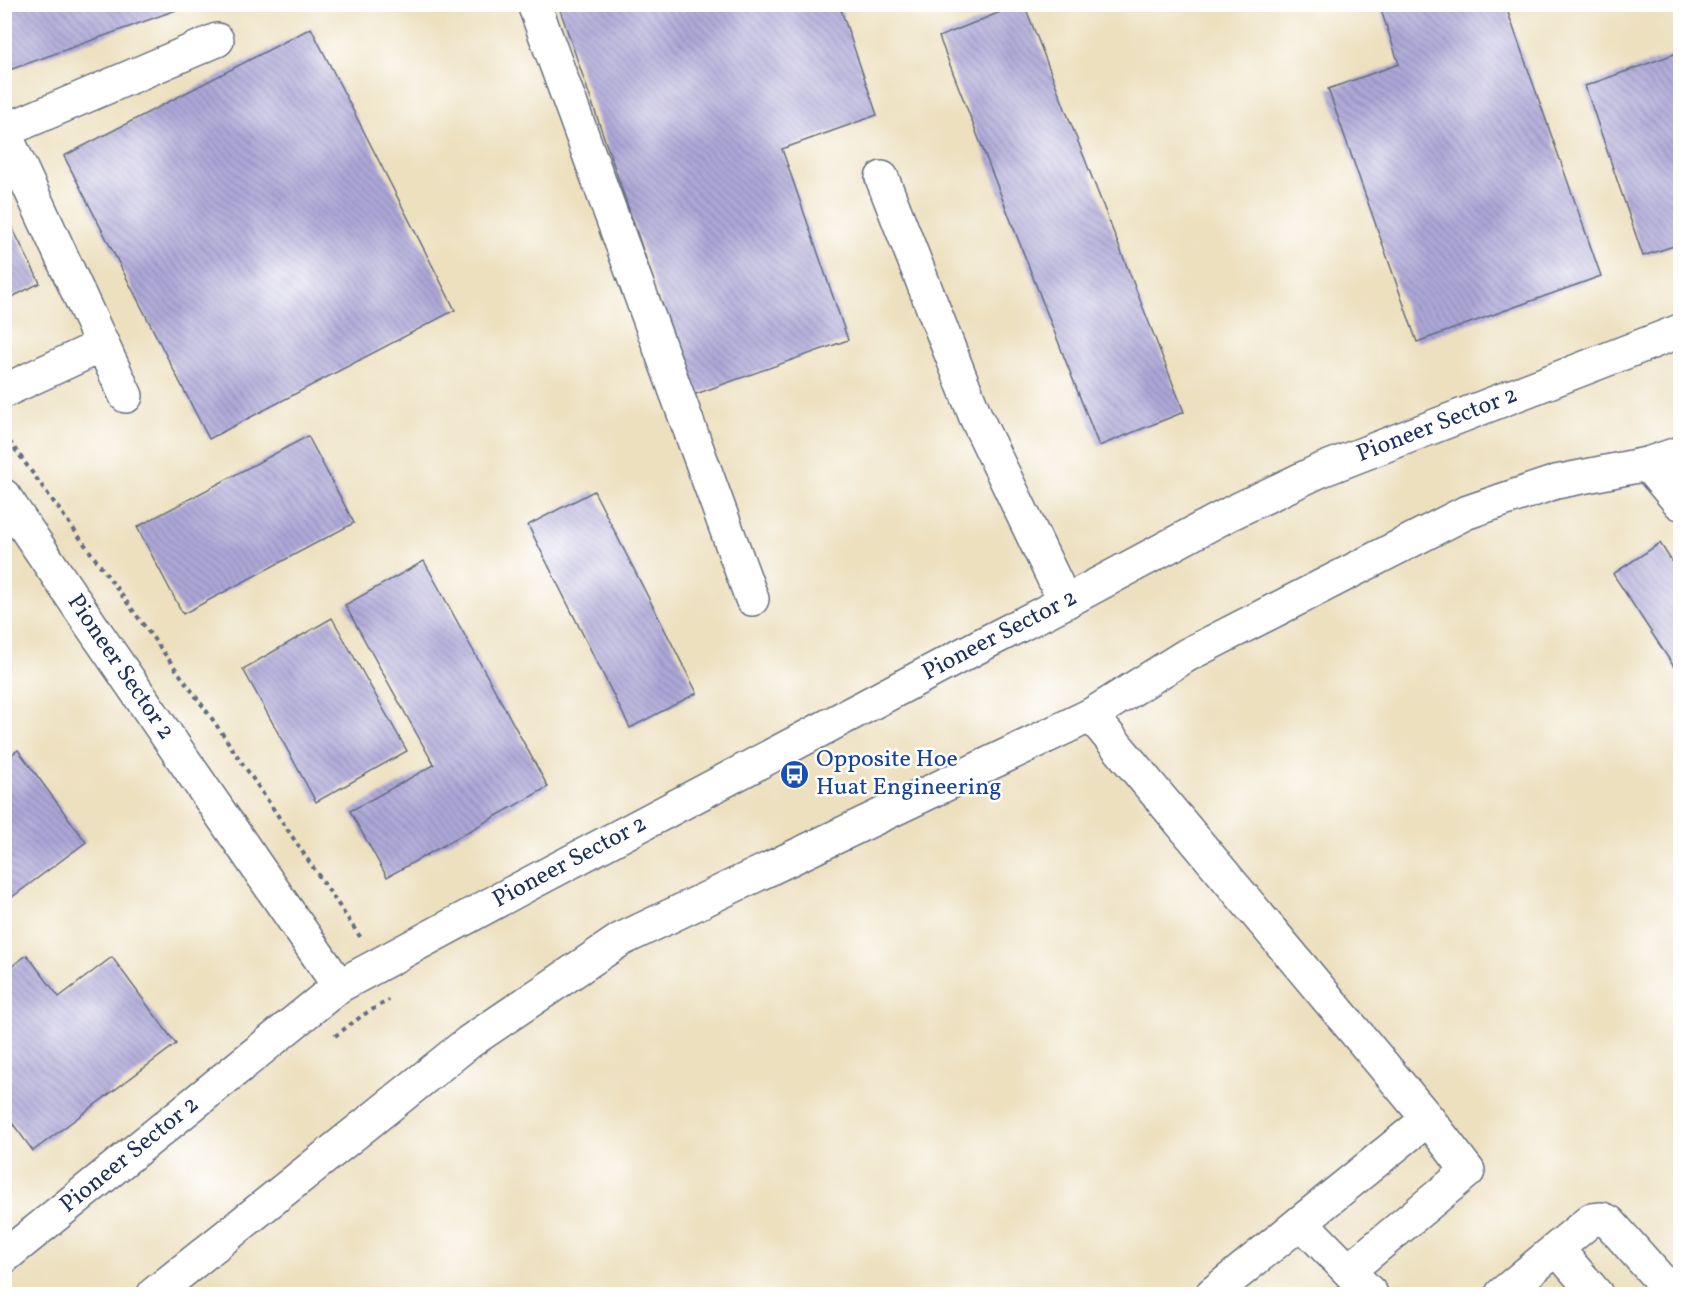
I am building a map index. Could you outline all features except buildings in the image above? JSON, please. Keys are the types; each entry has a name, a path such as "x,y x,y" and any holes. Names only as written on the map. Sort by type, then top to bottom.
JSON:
{"street":[{"path":"534,4 752,599"},
{"path":"126,396 4,131 217,40"},
{"path":"882,178 975,416 1065,602"},
{"name":"Pioneer Sector 2","path":"4,1257 339,986 1231,513 1319,471 1680,331"},
{"path":"4,391 104,345"},
{"path":"154,1294 469,1042 620,940 1091,715 1187,655 1465,513 1556,482 1647,464 1680,453"},
{"path":"1647,464 1680,503"},
{"name":"Pioneer Sector 2","path":"4,496 339,986"},
{"path":"1091,715 1428,1119 1468,1171 1348,1270"},
{"path":"1212,1294 1428,1119"},
{"path":"1502,1294 1591,1220 1602,1219 1609,1222 1673,1294"},
{"path":"1301,1222 1371,1294"},
{"path":"1557,1249 1596,1294"}],"path":[{"path":"4,434 213,720 379,965"}],"place":[{"name":"Opposite Hoe Huat Engineering","path":"795,774"}]}
